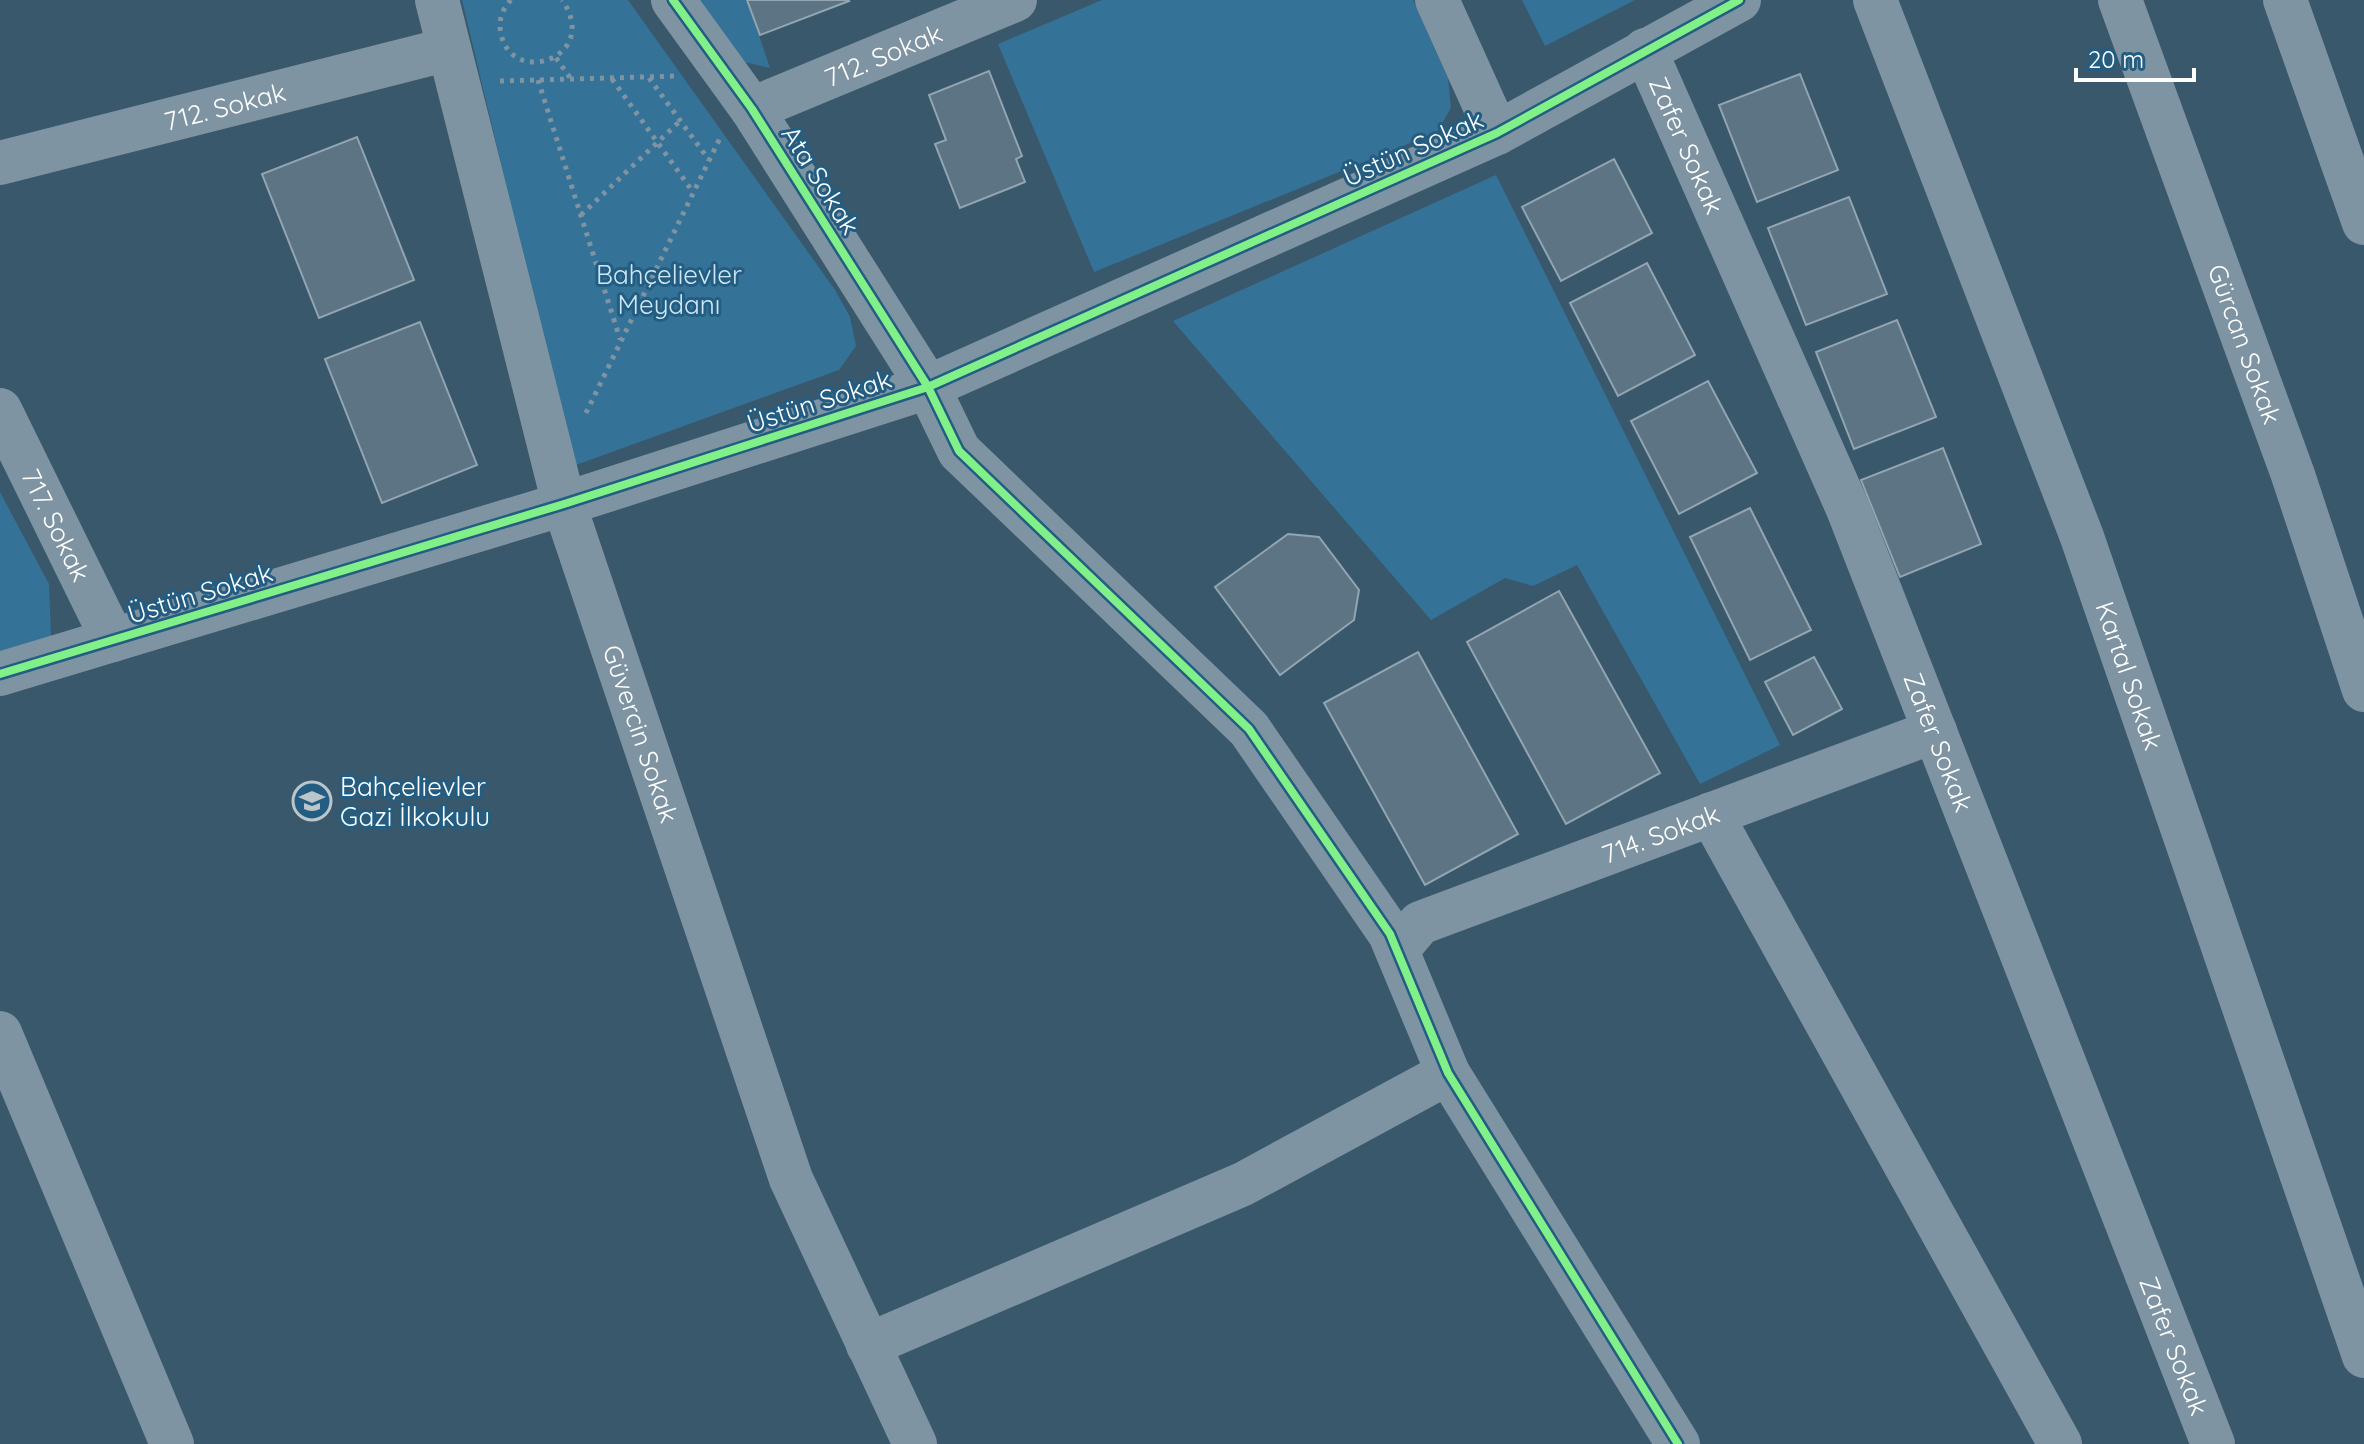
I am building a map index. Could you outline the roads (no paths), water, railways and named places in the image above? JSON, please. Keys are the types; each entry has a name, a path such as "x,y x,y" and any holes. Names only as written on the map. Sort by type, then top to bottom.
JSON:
{"street":[{"name":"Güvercin Sokak","path":"437,0 560,489 791,1179 915,1444"},
{"name":"Ata Sokak","path":"673,0 740,93 928,387 959,451 1249,729 1390,934 1448,1073 1676,1443"},
{"name":"712. Sokak","path":"740,93 1015,0"},
{"path":"1437,0 1497,133"},
{"name":"Üstün Sokak","path":"0,674 113,640 560,489 928,387 1497,133 1739,0"},
{"name":"Kartal Sokak","path":"1875,0 2082,537 2364,1356"},
{"name":"Gürcan Sokak","path":"2120,0 2293,475 2364,690"},
{"path":"2285,0 2364,223"},
{"name":"Zafer Sokak","path":"1645,50 1848,509 2213,1444"},
{"name":"712. Sokak","path":"0,163 453,65"},
{"name":"717. Sokak","path":"0,410 113,640"},
{"name":"714. Sokak","path":"1397,950 1420,923 1935,731"},
{"path":"1711,814 2060,1444"},
{"path":"0,1033 172,1444"},
{"path":"868,1345 1243,1184 1448,1073"}],"place":[{"name":"Bahçelievler Gazi İlkokulu","path":"312,801"}],"park label":[{"name":"Bahçelievler Meydanı","path":"669,289"}]}
